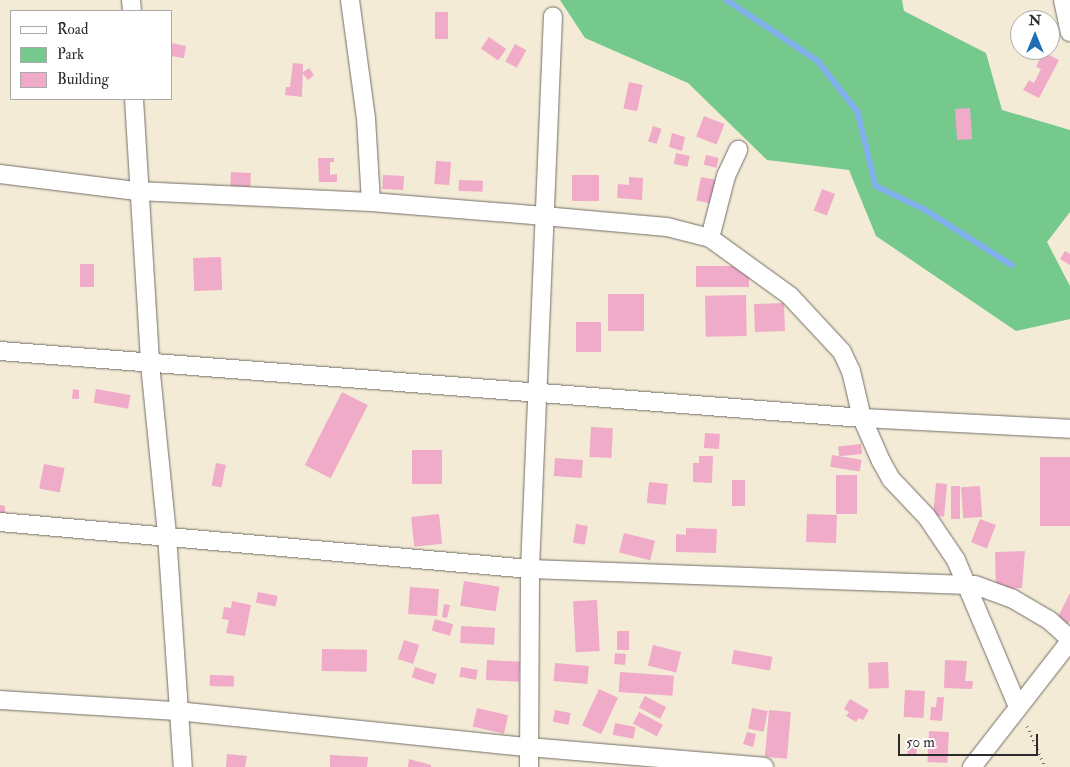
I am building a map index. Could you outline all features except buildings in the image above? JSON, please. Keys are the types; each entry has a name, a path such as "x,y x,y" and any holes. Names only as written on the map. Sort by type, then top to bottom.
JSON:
{"street":[{"path":"350,0 366,118 371,202"},
{"path":"1063,0 1070,32"},
{"path":"529,767 530,569 553,16"},
{"path":"134,100 137,191 150,364 166,535 177,711 183,767"},
{"path":"710,238 724,185 738,150"},
{"path":"0,174 137,191 371,202 667,227 710,238 790,296 820,326 842,352 852,371 862,418 891,479 946,541 1018,707"},
{"path":"0,351 862,418 1070,429"},
{"path":"0,522 166,535 530,569 966,584 994,590 1049,620 1070,640 972,767"},
{"path":"0,700 177,711 528,747 764,767"}],"path":[{"path":"1018,707 1045,767"}],"green space":[{"path":"560,0 902,0 904,11 986,53 1002,110 1070,130 1070,212 1047,242 1070,286 1070,319 1016,331 876,236 849,170 767,160 688,83 585,38"}],"waterway":[{"path":"727,0 818,61 858,112 876,186 924,209 1012,265"}]}
